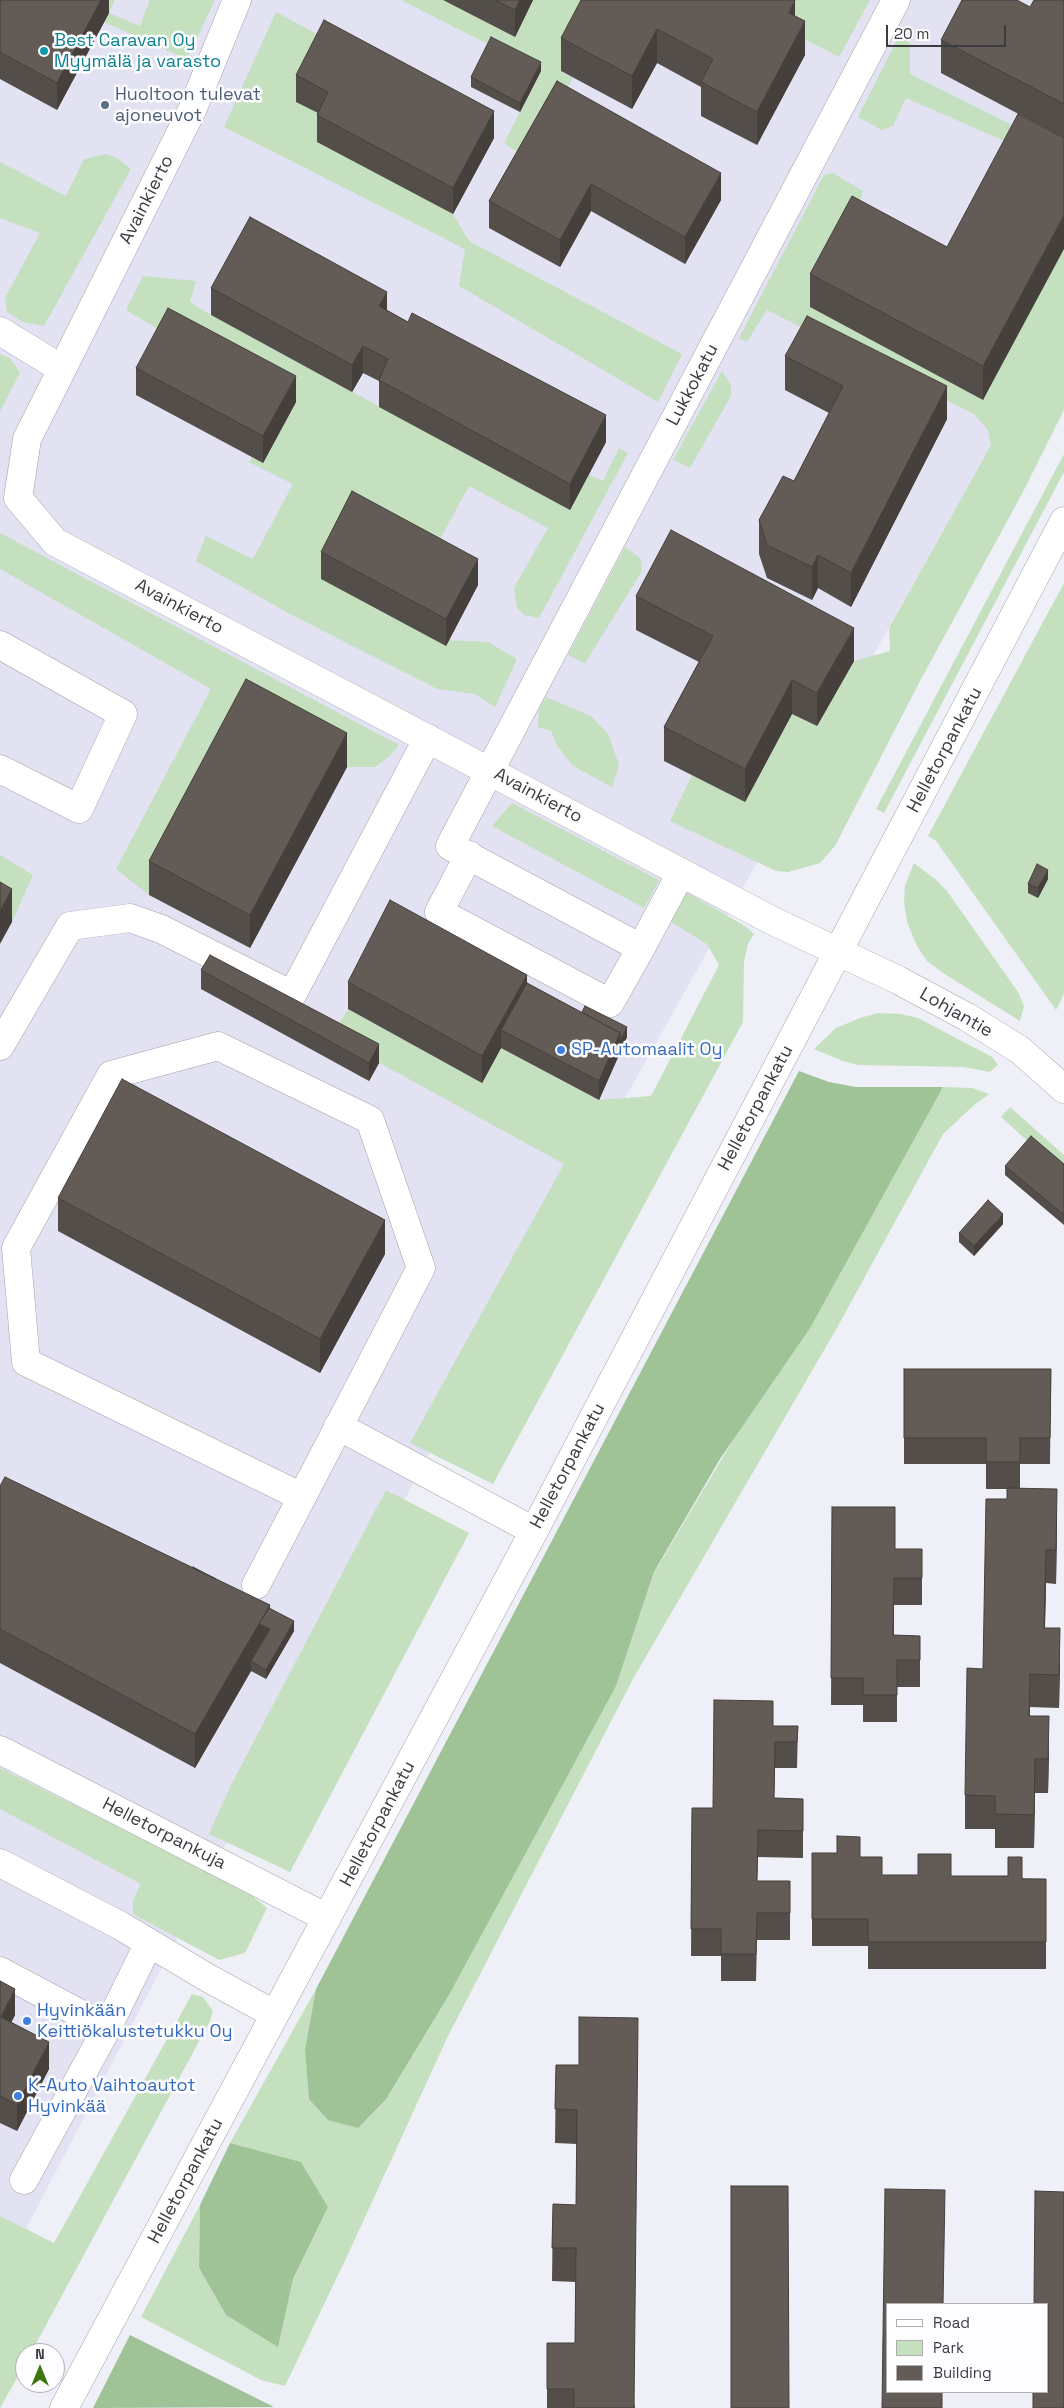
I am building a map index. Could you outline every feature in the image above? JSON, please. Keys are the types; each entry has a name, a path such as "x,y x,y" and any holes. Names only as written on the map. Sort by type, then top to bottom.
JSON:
{"street":[{"name":"Avainkierto","path":"237,0 192,110 27,438 9,496 55,542 681,873 773,921 839,952"},
{"name":"Lukkokatu","path":"469,855 450,846 896,0"},
{"path":"0,332 62,369"},
{"name":"Helletorpankatu","path":"64,2408 534,1531 1064,521"},
{"path":"0,645 123,714 80,809 0,769"},
{"path":"0,1046 70,926 130,918 161,929 292,996 428,738"},
{"path":"642,948 469,855 439,912 610,1003 642,948 681,873"},
{"name":"Lohjantie","path":"839,952 967,1017 1020,1050 1064,1089"},
{"path":"256,1585 422,1268 370,1120 218,1046 111,1075 16,1248 26,1362 302,1497"},
{"path":"338,1426 534,1531"},
{"name":"Helletorpankuja","path":"0,1750 328,1918"},
{"path":"0,1863 149,1943 274,2014"},
{"path":"24,2180 107,2028 149,1943"},
{"path":"0,1971 107,2028"}],"shaded area":[{"path":"0,0 1064,0 1064,315 466,1382 0,2279"}],"green space":[{"path":"84,0 115,0 109,13 140,26 150,0 215,0 185,63 175,54 104,22"},
{"path":"401,0 443,0 515,37 533,0 599,0 561,72 573,78 528,159 504,143 541,71"},
{"path":"769,0 870,0 839,57 795,34"},
{"path":"276,12 328,40 328,118 453,214 469,241 682,354 658,402 459,286 465,249 224,127"},
{"path":"899,36 910,43 910,74 1064,151 1018,147 906,98 893,126 882,130 858,117"},
{"path":"106,154 117,158 131,169 44,326 23,322 7,312 5,298 40,233 0,218 0,162 66,196 84,159"},
{"path":"833,173 863,191 852,229 810,307 1064,249 1064,410 1023,492 920,681 835,846 820,863 788,872 776,871 670,821 692,775 745,802 792,714 817,726 854,661 890,651 889,628 991,445 988,430 974,414 767,310 747,342 739,338 824,175"},
{"path":"143,276 196,281 190,302 211,315 570,510 589,475 603,481 619,448 628,453 539,618 524,615 517,608 514,588 548,528 469,486 429,559 449,640 488,642 517,659 495,707 475,694 437,689 290,614 196,561 206,536 253,559 293,484 249,462 252,457 263,462 168,335 126,310"},
{"path":"0,354 11,359 20,373 0,411"},
{"path":"722,371 731,385 731,396 690,468 673,460"},
{"path":"1064,454 1064,472 884,813 876,809"},
{"path":"0,533 399,745 391,755 375,767 347,767 246,712 149,895 116,869 211,689 0,569"},
{"path":"625,547 641,559 642,571 585,663 568,655"},
{"path":"1064,583 1064,994 1056,1010 936,841 928,836"},
{"path":"546,697 591,716 608,734 619,765 612,787 573,766 558,747 551,731 538,727 539,708"},
{"path":"512,803 659,880 644,908 492,826"},
{"path":"0,855 33,875 12,922 0,916"},
{"path":"914,863 947,891 1018,992 1024,1006 1020,1021 927,961 917,946 907,922 904,902 905,885"},
{"path":"684,891 745,926 754,934 748,944 744,961 743,1022 493,1484 410,1443 564,1164 332,1037 348,1009 482,1083 501,1048 599,1100 651,1096 719,965 707,944 668,920"},
{"path":"878,1013 901,1014 918,1018 992,1057 998,1065 990,1072 964,1067 858,1065 814,1049 836,1028"},
{"path":"799,1071 829,1082 856,1087 943,1087 810,1328 720,1459 654,1572 616,1686 450,1993 386,2099 358,2128 328,2120 309,2099 305,2049 316,1989"},
{"path":"943,1087 972,1088 989,1094 943,1134 838,1326 634,1677 448,2036 285,2386 261,2380 141,2317 200,2205 199,2268 226,2315 278,2346 293,2279 328,2207 301,2162 230,2143 316,1989 305,2049 616,1686 654,1573"},
{"path":"1010,1107 1064,1155 1064,1174 1001,1117"},
{"path":"386,1490 469,1533 290,1872 209,1834 231,1785"},
{"path":"0,1768 245,1890 267,1908 245,1953 219,1960 133,1914 133,1900 141,1884 0,1809"},
{"path":"192,1994 203,1997 213,2011 210,2021 36,2343 15,2343 15,2382 0,2408 0,2216 54,2243"},
{"path":"230,2143 301,2162 328,2207 293,2279 278,2347 226,2315 199,2268 200,2205"},
{"path":"130,2335 274,2407 93,2408"}],"building":[{"name":"Best Caravan Oy Myymälä ja varasto","path":"0,0 101,0 57,83 0,52"},
{"path":"495,0 520,0 515,10"},
{"path":"581,0 795,0 789,13 805,21 757,112 701,82 713,59 657,29 632,76 561,38"},
{"path":"962,0 1017,0 1030,7 1034,0 1064,0 1064,104 941,40"},
{"path":"324,20 494,111 453,188 317,115 328,92 296,75"},
{"path":"491,37 541,62 520,103 471,77"},
{"path":"557,81 721,173 685,237 591,184 560,240 489,201"},
{"path":"1018,114 1064,138 1064,215 983,366 810,274 852,196 947,247"},
{"path":"250,217 387,292 379,306 408,322 412,313 606,415 570,484 379,380 388,359 363,346 352,365 211,288"},
{"path":"168,308 296,376 263,436 136,368"},
{"path":"807,316 947,386 851,573 818,555 812,567 767,545 759,520 783,476 794,481 843,386 785,356"},
{"path":"352,491 478,559 446,619 321,552"},
{"path":"671,530 854,628 817,693 792,680 745,769 664,727 713,636 636,596"},
{"path":"246,679 347,733 250,915 149,861"},
{"path":"1037,864 1048,870 1038,888 1028,884"},
{"path":"0,882 12,889 0,911"},
{"path":"390,900 527,975 482,1056 348,982"},
{"path":"210,955 379,1044 369,1063 201,970"},
{"name":"SP-Automaalit Oy","path":"527,983 620,1033 599,1081 501,1030"},
{"path":"585,1006 627,1027 620,1042 620,1033 582,1012"},
{"path":"122,1079 385,1220 320,1339 58,1198"},
{"path":"1031,1136 1064,1164 1064,1215 1005,1166"},
{"path":"988,1200 1003,1214 974,1246 959,1233"},
{"path":"904,1369 1051,1369 1050,1438 1020,1438 1020,1462 986,1462 986,1438 904,1438"},
{"path":"5,1477 270,1605 195,1734 0,1629 0,1486"},
{"path":"1007,1488 1057,1489 1056,1550 1046,1550 1044,1628 1060,1628 1059,1675 1030,1674 1029,1716 1049,1716 1048,1759 1035,1759 1034,1815 995,1814 995,1796 965,1795 967,1668 983,1669 986,1499 1007,1499"},
{"path":"832,1507 895,1507 895,1549 922,1549 922,1578 894,1578 893,1635 920,1636 920,1660 897,1660 897,1695 863,1695 863,1678 831,1678"},
{"path":"193,1567 216,1579 192,1568"},
{"path":"269,1608 294,1621 266,1670 251,1661 270,1629 259,1624"},
{"path":"714,1700 773,1701 773,1726 798,1726 797,1742 775,1742 774,1798 803,1799 803,1831 758,1830 757,1881 790,1881 790,1913 757,1913 756,1954 721,1954 721,1929 691,1929 692,1808 713,1808"},
{"path":"837,1836 860,1837 860,1857 882,1857 882,1875 918,1875 918,1854 951,1854 951,1876 1008,1876 1008,1857 1022,1857 1022,1879 1046,1879 1046,1942 868,1942 868,1919 812,1919 812,1853 837,1853"},
{"path":"0,1981 15,1989 1,2017 49,2042 17,2105 0,2096"},
{"path":"579,2017 638,2018 634,2408 574,2408 574,2389 547,2389 547,2343 575,2343 576,2248 552,2248 553,2204 576,2205 577,2110 555,2109 556,2065 579,2065"},
{"path":"731,2186 788,2186 789,2408 731,2408"},
{"path":"885,2189 945,2190 943,2303 886,2303 886,2393 942,2393 942,2408 882,2408"},
{"path":"1035,2191 1064,2192 1064,2408 1033,2408 1033,2393 1049,2393 1049,2303 1034,2303"}],"place":[{"name":"Best Caravan Oy Myymälä ja varasto","path":"44,51"},
{"name":"Huoltoon tulevat ajoneuvot","path":"105,105"},
{"name":"SP-Automaalit Oy","path":"561,1050"},
{"name":"Hyvinkään Keittiökalustetukku Oy","path":"27,2021"},
{"name":"K-Auto Vaihtoautot Hyvinkää","path":"18,2096"}]}
